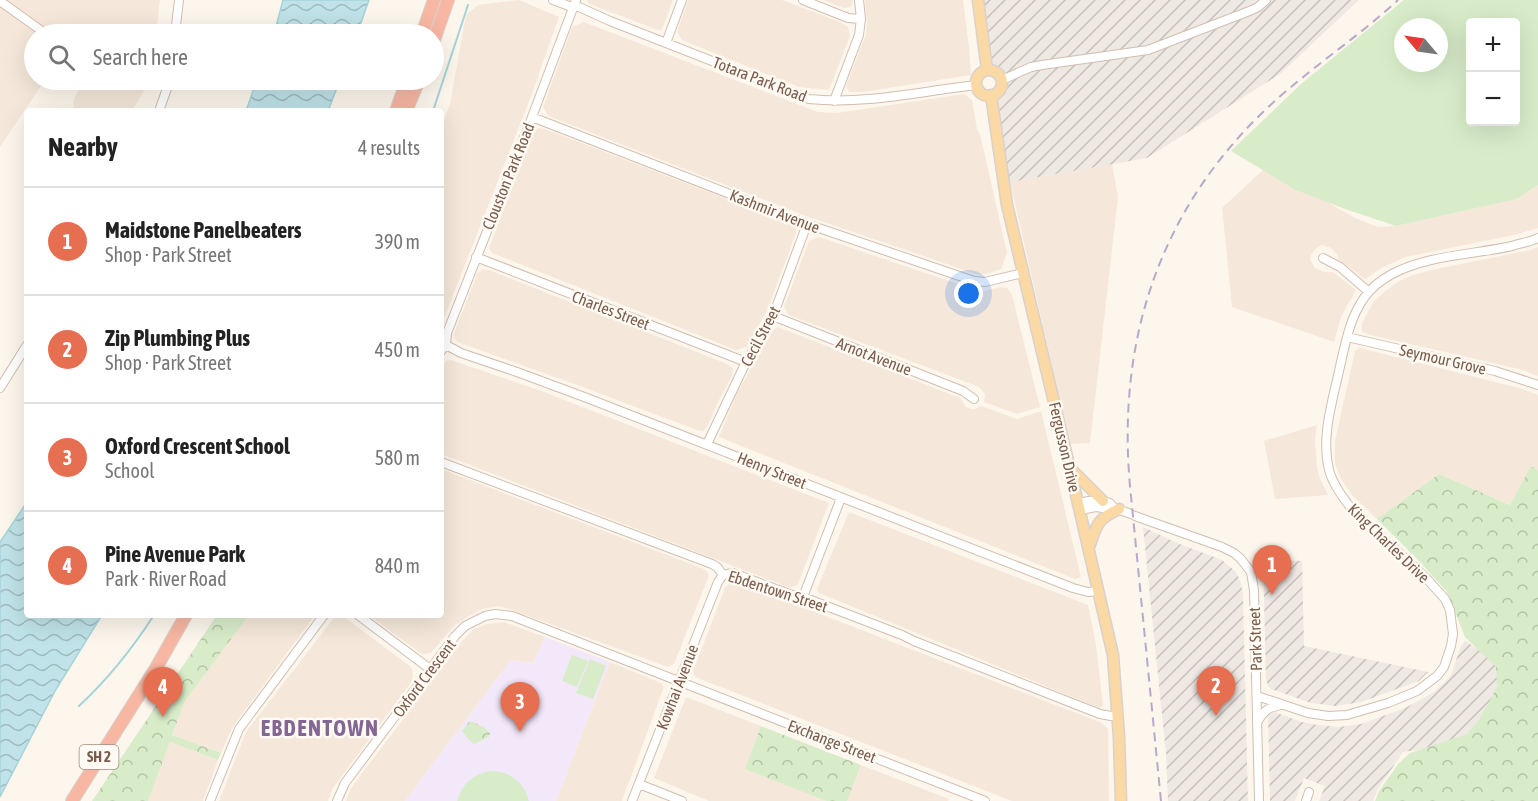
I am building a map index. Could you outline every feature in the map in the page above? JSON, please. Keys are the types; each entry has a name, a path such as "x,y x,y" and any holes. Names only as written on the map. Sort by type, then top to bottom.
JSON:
{"highway":[{"path":"426,24 434,0"},
{"path":"440,24 448,0"},
{"path":"397,108 403,90"},
{"path":"407,108 414,90"},
{"name":"SH 2","path":"72,801 156,668 184,618"}],"main road":[{"path":"978,0 987,70"},
{"path":"987,70 996,72 1002,80 999,91 991,95 982,93 976,85 978,77 987,70"},
{"name":"Fergusson Drive","path":"991,95 1005,194 1113,655 1121,801"},
{"path":"1070,467 1103,501"},
{"path":"1089,547 1097,524 1116,508"}],"street":[{"path":"176,24 179,0"},
{"name":"Totara Park Road","path":"553,0 575,3 610,21 809,99 856,100 976,85"},
{"path":"666,42 682,0"},
{"path":"802,0 848,18 861,19"},
{"path":"834,101 859,35 861,19 859,0"},
{"path":"1002,80 1041,65 1148,50 1252,10 1266,0"},
{"path":"0,1 32,24"},
{"name":"Clouston Park Road","path":"444,344 575,3"},
{"path":"160,108 166,90"},
{"name":"Kashmir Avenue","path":"532,117 807,224 974,281 986,282 1023,273"},
{"name":"Cecil Street","path":"707,444 746,362 772,316 807,224"},
{"name":"King Charles Drive","path":"1257,696 1308,713 1338,716 1388,703 1423,688 1444,667 1451,646 1452,622 1445,599 1341,496 1329,471 1328,419 1347,337 1355,316 1369,292 1376,285 1408,267 1457,255 1507,247 1538,238"},
{"name":"Charles Street","path":"476,257 746,362"},
{"path":"1323,258 1340,267 1369,292"},
{"name":"Arnot Avenue","path":"772,316 963,391 974,399"},
{"name":"Seymour Grove","path":"1347,337 1495,371 1538,385"},
{"name":"Henry Street","path":"444,348 517,372 707,444 1073,588 1088,592 1098,591"},
{"path":"0,388 24,350"},
{"name":"Ebdentown Street","path":"444,463 712,564 723,574 733,573 803,597 902,634 914,641 1100,714 1118,715"},
{"path":"803,597 841,498"},
{"path":"1079,507 1089,501 1103,501"},
{"name":"Park Street","path":"1103,501 1133,515 1222,547 1240,558 1251,572 1254,590 1259,801"},
{"name":"Park Street","path":"1079,507 1116,508"},
{"name":"Kowhai Avenue","path":"632,801 723,574"},
{"name":"Oxford Crescent","path":"337,801 345,783 455,636 465,626 485,616 505,614 526,621 679,681"},
{"path":"210,801 239,729 322,618"},
{"path":"361,618 430,669"},
{"name":"Exchange Street","path":"679,681 962,797 985,801"},
{"path":"1258,721 1263,711 1282,704"},
{"path":"639,784 682,801"},
{"path":"1306,801 1309,792"}],"shaded area":[{"path":"0,0 160,0 157,24 24,24 24,90 38,90 24,108 0,147"},
{"path":"519,0 559,17 530,99 444,318 444,119 450,104 466,15 478,5"},
{"path":"587,0 673,0 663,27 658,30 589,4"},
{"path":"688,0 782,0 848,27 850,36 829,90 799,87 682,40 677,32"},
{"path":"823,0 853,0 851,7 844,8"},
{"path":"865,0 963,0 971,75 863,92 849,92 846,86 866,34"},
{"path":"978,0 1359,0 1280,74 1147,158 1004,183 995,94 1001,87 1002,80 996,72 987,70"},
{"path":"584,22 818,112 837,113 964,94 972,100 1007,253 1001,269 986,274 976,274 806,216 548,116 543,107 572,27"},
{"path":"78,90 144,90 134,108 74,108 74,99"},
{"path":"538,128 797,227 767,311 746,347 736,350 492,253 489,248 534,132"},
{"path":"1112,164 1118,197 1090,443 1070,444 1010,182"},
{"path":"1266,167 1355,218 1378,227 1396,226 1517,199 1538,185 1538,228 1406,257 1383,267 1365,279 1339,260 1331,248 1322,245 1311,255 1310,260 1315,268 1324,272 1333,272 1356,290 1341,317 1334,342 1232,307 1222,208"},
{"path":"819,237 976,290 1007,288 1012,295 1040,407 1017,414 984,402 985,394 979,387 789,315 784,307 809,241"},
{"path":"1538,247 1538,376 1519,369 1366,334 1362,331 1362,323 1374,301 1399,281 1431,270"},
{"path":"483,269 733,368 732,376 707,427 703,431 697,430 460,343 455,339 454,334 477,274"},
{"path":"778,327 960,398 966,407 971,409 981,406 1017,419 1041,411 1081,577 1075,579 719,437 737,393 773,330"},
{"path":"1360,348 1523,389 1538,395 1538,470 1531,466 1511,505 1439,474 1377,519 1353,496 1341,479 1335,464 1335,441 1355,351"},
{"path":"451,360 544,392 829,503 798,584 791,588 444,455 444,364"},
{"path":"1317,425 1315,439 1317,467 1328,495 1275,499 1264,441"},
{"path":"444,470 704,569 708,573 674,664 668,667 498,606 482,609 464,619 454,626 431,653 422,654 372,618 444,618"},
{"path":"849,512 1088,605 1096,645 1103,706 1099,708 819,593 817,589"},
{"path":"1143,527 1222,560 1236,572 1241,583 1248,801 1168,801 1166,754"},
{"path":"1263,560 1302,561 1304,646 1428,672 1419,681 1361,702 1336,706 1311,703 1271,689 1266,679"},
{"path":"735,581 1102,723 1108,729 1109,801 1012,801 695,677 693,671 725,588 730,582"},
{"path":"247,618 313,618 232,728 221,753 172,736 185,701"},
{"path":"345,618 411,667 412,681 333,788 328,801 219,801 246,732 333,619"},
{"path":"504,622 545,637 533,663 511,660 405,801 346,801 351,788 463,640 474,629 487,624"},
{"path":"545,637 610,662 556,801 405,801 511,660 533,663"},
{"path":"1465,641 1498,661 1498,693 1470,735 1451,745 1403,752 1378,789 1373,801 1319,801 1325,786 1304,778 1295,801 1270,801 1268,715 1274,712 1302,722 1338,727 1361,724 1405,708 1431,694 1444,683 1451,675"},
{"path":"610,662 661,683 664,687 622,801 556,801"},
{"path":"686,697 761,726 746,769 826,801 709,801 654,778"},
{"path":"170,742 218,760 203,801 148,801"},
{"path":"861,765 949,799 948,801 847,801"}],"green space":[{"path":"1404,0 1538,0 1538,185 1517,199 1396,226 1296,190 1231,151 1301,84"},
{"path":"1531,466 1538,470 1538,801 1375,801 1379,791 1398,764 1410,753 1467,734 1479,720 1497,687 1496,667 1465,637 1447,592 1377,519 1439,474 1510,505"},
{"path":"215,618 247,618 185,701 172,735 221,753 218,760 170,742 148,801 92,801"},
{"path":"572,655 588,661 577,687 562,681"},
{"path":"590,659 606,666 593,699 576,693"},
{"path":"469,722 484,727 490,733 489,737 474,744 462,731"},
{"path":"761,726 861,765 847,801 826,801 745,769"},
{"path":"490,771 510,775 524,788 529,801 457,801 469,781"}],"water":[{"path":"283,0 369,0 361,24 277,24"},
{"path":"253,90 336,90 329,108 247,108"},
{"path":"24,506 24,618 100,618 55,691 0,797 0,542"}],"waterway":[{"path":"444,78 468,5"},
{"path":"434,108 440,90"},
{"path":"79,706 120,662 152,618"}],"railway":[{"path":"1161,801 1130,486 1128,433 1131,382 1139,332 1152,284 1171,238 1196,194 1226,152 1278,98 1398,0"}],"place":[{"name":"Maidstone Panelbeaters","path":"1272,595"},
{"name":"Zip Plumbing Plus","path":"1216,716"},
{"name":"Pine Avenue Park","path":"163,717"},
{"name":"Oxford Crescent School","path":"520,732"}],"district":[{"name":"EBDENTOWN","path":"320,728"}]}
